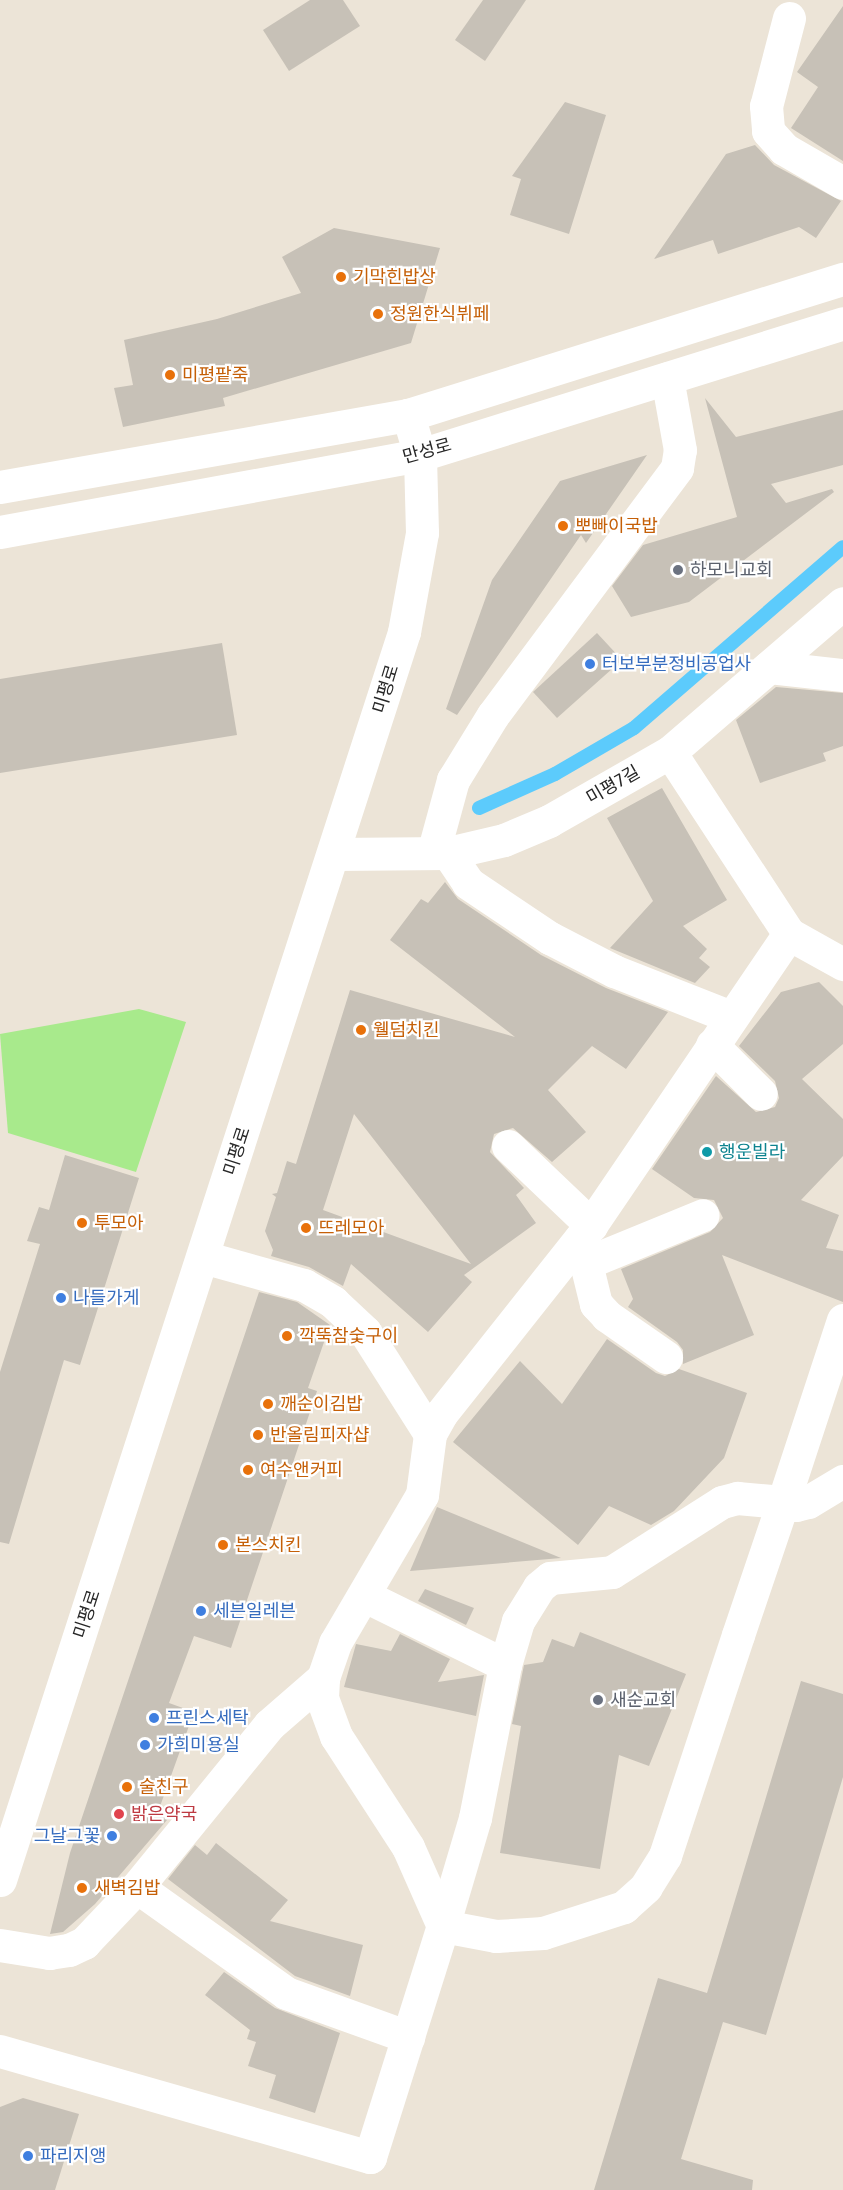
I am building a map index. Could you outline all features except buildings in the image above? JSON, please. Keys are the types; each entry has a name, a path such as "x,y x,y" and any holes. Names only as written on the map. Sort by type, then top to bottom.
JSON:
{"street":[{"path":"789,18 766,106 768,130 784,149 843,183"},
{"path":"0,487 408,415 843,279"},
{"name":"만성로","path":"0,532 420,455 843,323"},
{"path":"667,378 680,450 677,468 493,715 453,780 440,853 468,883 550,938 604,967 731,1017"},
{"name":"미평로","path":"0,1880 404,633 422,533 420,455 408,415"},
{"name":"미평7길","path":"334,854 440,853 504,840 549,821 670,752 843,603"},
{"path":"769,667 843,675"},
{"path":"670,752 789,934 843,964"},
{"path":"443,1926 408,1846 336,1736 322,1698 323,1678 335,1642 365,1596 422,1496 430,1434 441,1414 586,1242 712,1045 789,934"},
{"path":"712,1045 761,1094"},
{"path":"508,1146 586,1242 601,1310 666,1358"},
{"path":"586,1242 703,1215"},
{"path":"203,1257 304,1285 333,1302 364,1332 430,1434"},
{"path":"443,1926 496,1936 543,1933 624,1907 646,1887 665,1856 843,1320"},
{"path":"0,2051 370,2157 475,1818 505,1665 518,1621 539,1587 550,1578 612,1572 722,1502 737,1498 808,1502 843,1481"},
{"path":"365,1596 505,1665"},
{"path":"0,1945 49,1953 69,1950 84,1943 137,1887 269,1725 323,1678"},
{"path":"137,1887 286,1993 408,2037"}],"green space":[{"path":"139,1009 186,1022 136,1172 8,1133 0,1034"}],"waterway":[{"path":"479,808 555,774 634,728 843,547"}],"place":[{"name":"기막힌밥상","path":"341,277"},
{"name":"정원한식뷔페","path":"378,314"},
{"name":"미평팥죽","path":"170,375"},
{"name":"뽀빠이국밥","path":"563,526"},
{"name":"하모니교회","path":"678,570"},
{"name":"터보부분정비공업사","path":"590,664"},
{"name":"웰덤치킨","path":"361,1030"},
{"name":"행운빌라","path":"707,1152"},
{"name":"투모아","path":"82,1223"},
{"name":"뜨레모아","path":"306,1228"},
{"name":"나들가게","path":"61,1298"},
{"name":"깍뚝참숯구이","path":"287,1336"},
{"name":"깨순이김밥","path":"268,1404"},
{"name":"반올림피자샵","path":"258,1435"},
{"name":"여수앤커피","path":"248,1470"},
{"name":"본스치킨","path":"223,1545"},
{"name":"세븐일레븐","path":"201,1611"},
{"name":"새순교회","path":"598,1700"},
{"name":"프린스세탁","path":"154,1718"},
{"name":"가희미용실","path":"145,1745"},
{"name":"술친구","path":"127,1787"},
{"name":"밝은약국","path":"119,1814"},
{"name":"그날그꽃","path":"112,1836"},
{"name":"새벽김밥","path":"82,1888"},
{"name":"파리지앵","path":"28,2156"}]}
